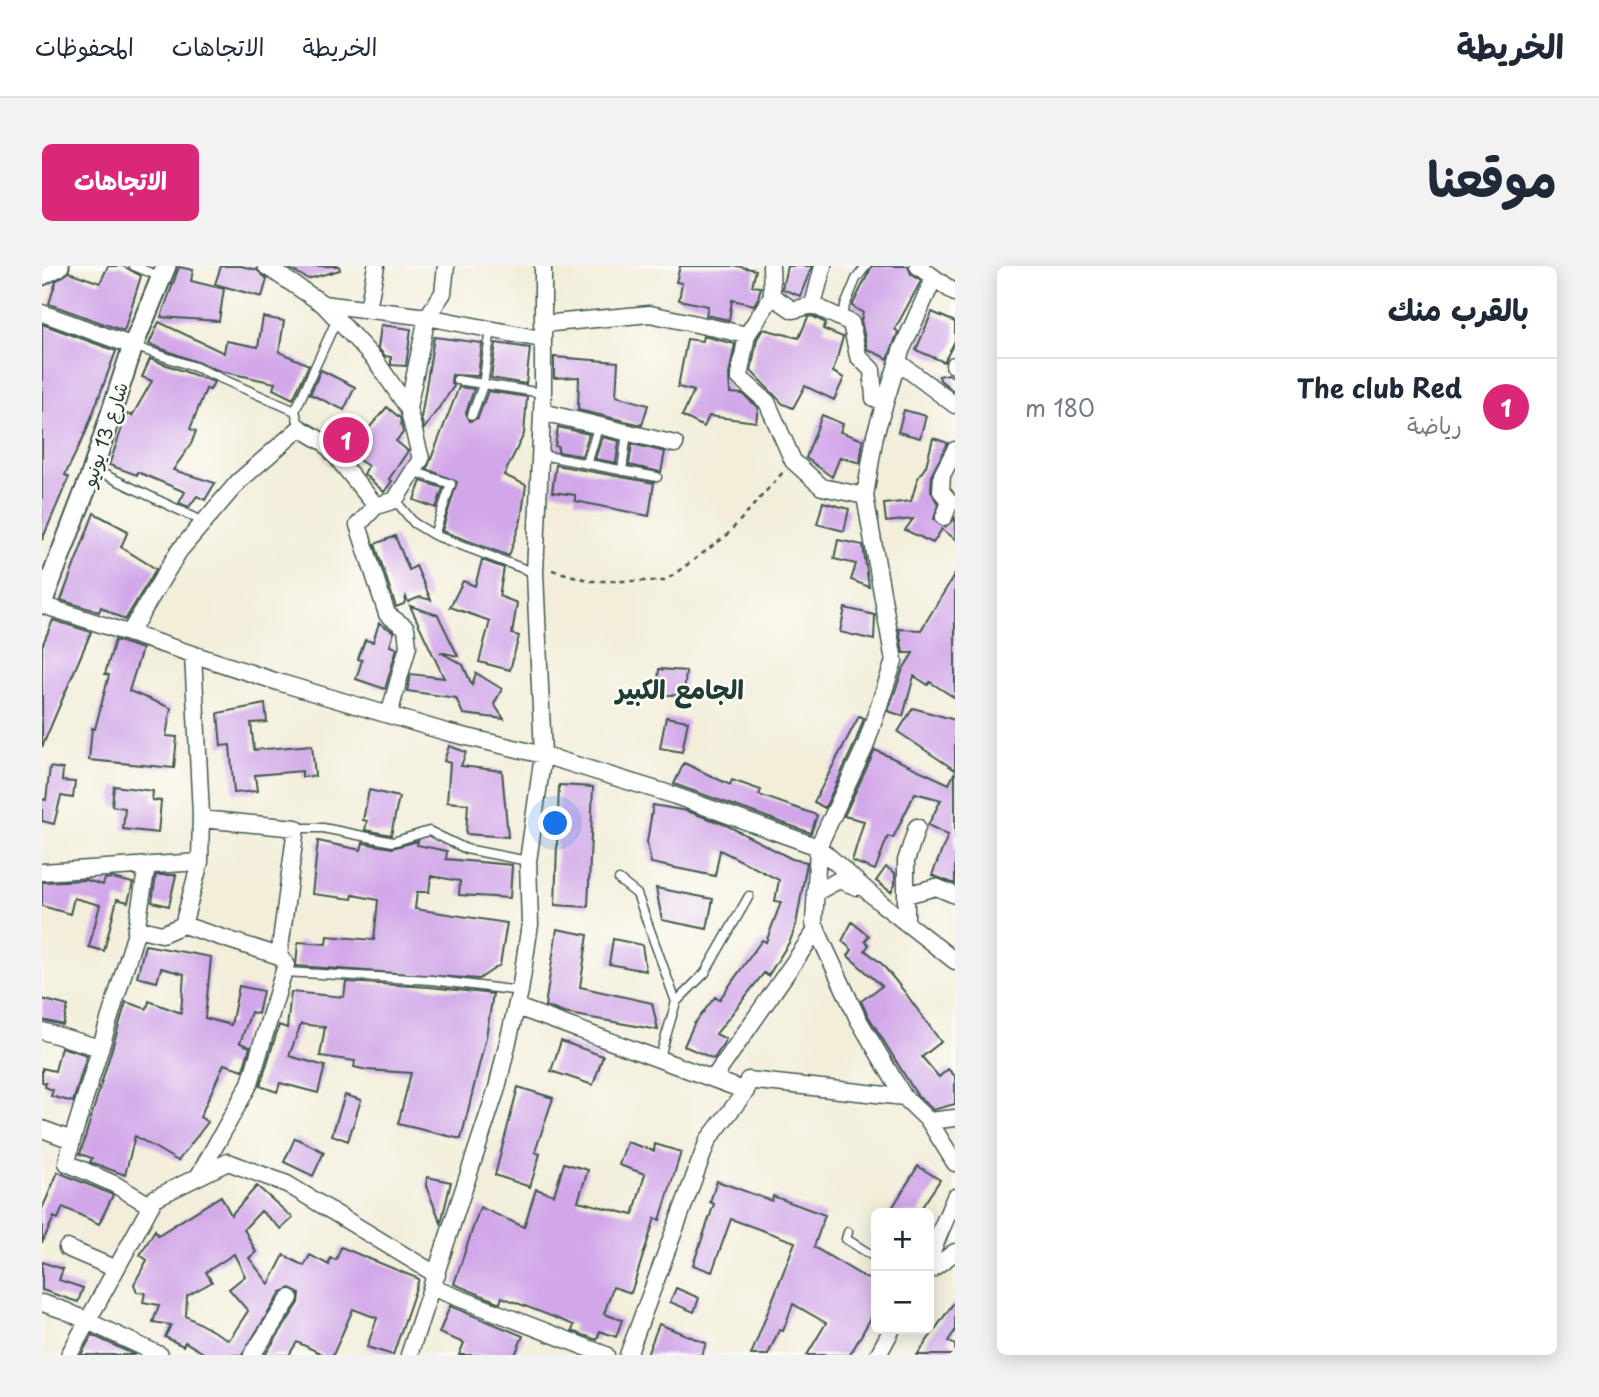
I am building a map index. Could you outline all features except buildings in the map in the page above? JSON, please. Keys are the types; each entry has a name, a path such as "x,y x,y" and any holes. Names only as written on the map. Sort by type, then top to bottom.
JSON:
{"street":[{"path":"42,275 59,266"},
{"path":"266,266 323,304 376,361 408,408 421,459 395,500 376,506 358,525 387,614 406,628 408,646 389,715"},
{"path":"368,309 376,266"},
{"path":"408,408 427,317 443,293 446,266"},
{"path":"409,1355 497,1088 517,1007 530,923 528,861 543,755 535,569 543,393 543,266"},
{"path":"771,266 772,296 747,335 740,377 767,402 793,461 822,487 865,496"},
{"path":"813,305 823,266"},
{"path":"918,266 933,280 955,293"},
{"name":"شارع 13 يونيو","path":"42,601 93,469 133,346 162,271"},
{"path":"933,280 898,362 874,435 865,496 894,661 865,747 818,847 815,893 817,929 859,1019 904,1097 929,1121 955,1163"},
{"path":"772,296 793,310 813,305 851,323 858,356 872,370 874,398 885,403"},
{"path":"323,304 491,328 541,331 650,314 747,335"},
{"path":"42,313 133,346"},
{"path":"898,362 955,405"},
{"path":"542,412 675,444"},
{"path":"130,632 179,551 239,481 300,428 325,443 376,506"},
{"path":"944,517 950,502 941,491 942,475 955,450"},
{"path":"42,601 193,654 389,715 543,755 670,794 818,847 865,890 955,961"},
{"path":"183,925 200,862 201,819 193,654"},
{"path":"201,819 296,828 279,956"},
{"path":"906,923 906,861 917,827"},
{"path":"42,872 200,862"},
{"path":"147,866 136,928 67,1163 114,1184 150,1206"},
{"path":"815,893 839,880 865,890"},
{"path":"906,895 936,887 955,895"},
{"path":"136,928 162,934 183,925 279,956 286,964 250,1083 198,1177"},
{"path":"713,1079 817,929"},
{"path":"517,1007 746,1091"},
{"path":"42,1031 100,1048"},
{"path":"628,1355 708,1140 746,1091 748,1080 904,1097"},
{"path":"929,1121 955,1118"},
{"path":"42,1129 72,1140"},
{"path":"69,1355 155,1198 228,1162 287,1184 435,1282 606,1355"},
{"path":"934,1246 955,1197"},
{"path":"67,1248 116,1269"},
{"path":"930,1271 955,1252"},
{"path":"252,1355 290,1298"},
{"path":"42,1303 160,1355"},
{"path":"877,1355 889,1334"}],"lane":[{"path":"134,266 162,271"},
{"path":"840,317 856,279 866,266"},
{"path":"300,428 295,411 337,318"},
{"path":"472,415 483,385 491,328"},
{"path":"133,346 195,367 295,411"},
{"path":"457,380 543,393"},
{"path":"587,464 599,424"},
{"path":"622,471 627,432"},
{"path":"541,455 657,477"},
{"path":"93,469 204,522"},
{"path":"414,471 451,484 434,535"},
{"path":"395,500 414,523 434,535 535,569"},
{"path":"296,828 323,828 393,842 429,831 466,849 528,861"},
{"path":"619,880 637,894 676,1002"},
{"path":"659,1060 676,1002 705,973 749,896"},
{"path":"284,972 431,980 520,991"},
{"path":"848,1232 846,1239 871,1255"}],"path":[{"path":"535,569 591,581 664,581 726,536 793,461"}],"place":[{"name":"The club Red","path":"346,440"}],"district":[{"name":"الجامع الكبير","path":"680,688"}]}
